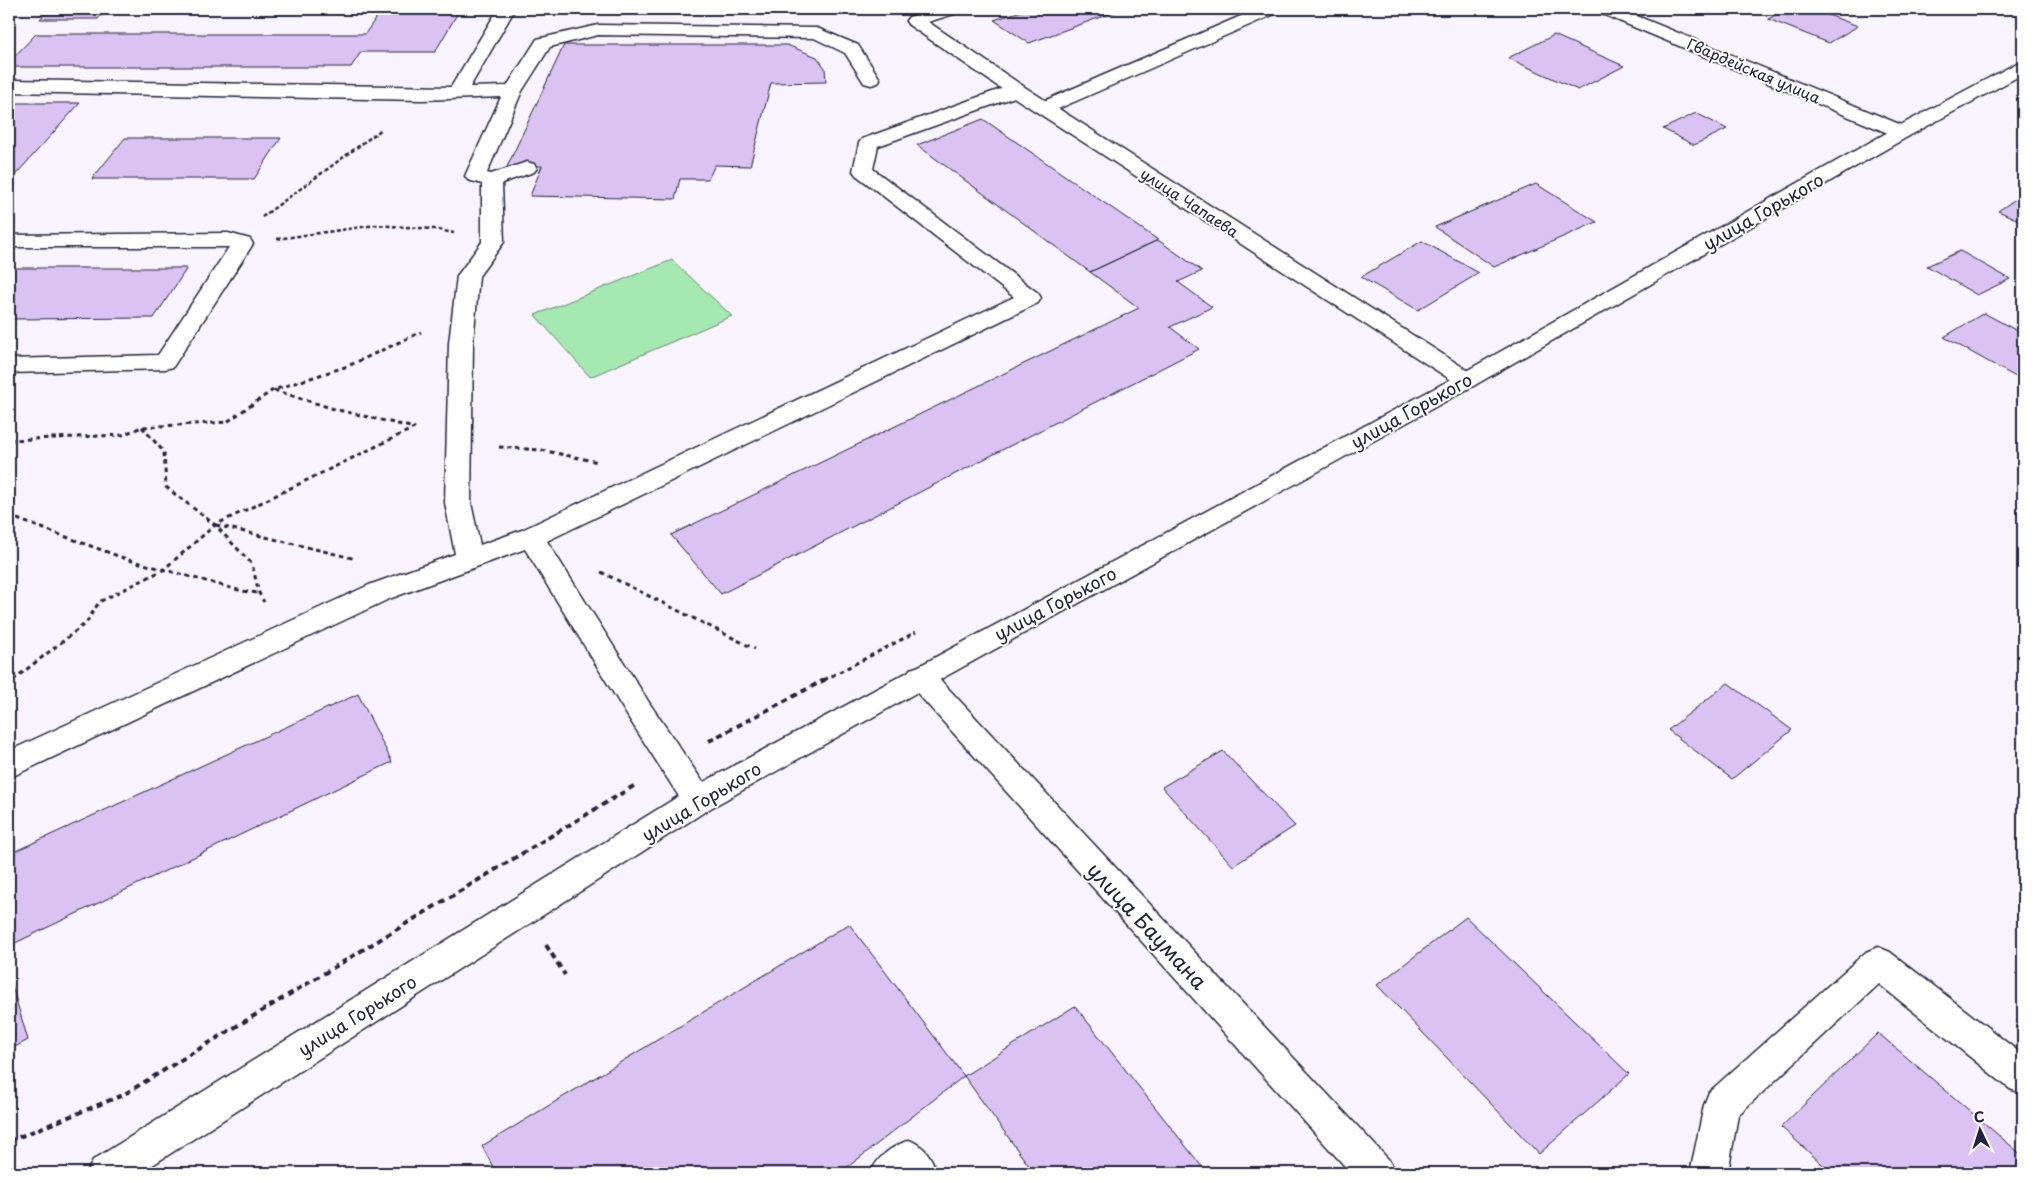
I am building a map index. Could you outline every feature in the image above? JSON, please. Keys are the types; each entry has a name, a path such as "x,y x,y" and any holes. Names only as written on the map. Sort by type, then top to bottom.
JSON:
{"main road":[{"path":"456,94 506,9"},
{"name":"улица Чапаева","path":"951,9 915,21 1016,90 1467,380"},
{"path":"1044,108 1271,9"},
{"name":"Гвардейская улица","path":"1606,9 1902,132"},
{"path":"527,168 492,180 475,176 513,91 543,43 598,30 817,33 852,49 871,79"},
{"name":"улица Горького","path":"106,1173 698,800 920,677 1467,380 1902,132 2023,67"},
{"path":"9,86 422,94 513,91"},
{"path":"9,765 370,596 531,537 1030,298 863,171 869,143 1016,90"},
{"path":"469,560 458,503 461,343 468,276 493,242 492,180"},
{"path":"9,241 235,242"},
{"path":"9,366 165,362 235,242"},
{"path":"531,537 640,712 698,800"},
{"name":"улица Баумана","path":"920,677 1376,1173"},
{"path":"1709,1173 1722,1105 1878,963 2023,1077"},
{"path":"890,1173 909,1159 918,1173"}],"path":[{"path":"235,242 323,171 393,121 422,94"},
{"path":"235,242 376,225 434,229 493,242"},
{"path":"9,440 122,435 142,427 227,422 273,390 348,366 464,311"},
{"path":"9,684 86,624 99,602 163,570 215,525 416,428 460,386"},
{"path":"9,516 129,560 242,591 259,593 252,564 215,525 166,487 164,452 142,427"},
{"path":"215,525 359,559"},
{"path":"594,569 754,649"}],"green space":[{"path":"672,260 732,316 590,377 535,315"}],"building":[{"path":"50,9 107,9 98,19 40,19"},
{"path":"382,9 460,9 435,52 361,52 351,67 9,67 9,62 36,34 365,34"},
{"path":"1027,9 1123,9 1029,43 994,20"},
{"path":"1787,9 1812,9 1858,26 1829,43 1768,19"},
{"path":"1554,35 1624,66 1578,90 1508,58"},
{"path":"564,45 787,45 817,57 825,68 826,82 771,83 750,166 715,165 708,179 680,179 675,199 530,196 542,166 507,167"},
{"path":"9,103 80,103 9,182"},
{"path":"1696,113 1727,129 1694,145 1663,129"},
{"path":"983,119 1158,240 1090,272 917,145"},
{"path":"125,138 281,138 254,179 92,179"},
{"path":"1536,184 1597,222 1494,267 1435,227"},
{"path":"2023,194 2023,222 1998,211"},
{"path":"1158,240 1202,271 1178,282 1212,307 1170,327 1199,349 721,594 671,535 1139,308 1090,272"},
{"path":"1422,241 1479,273 1418,310 1361,277"},
{"path":"1960,251 2010,279 1977,295 1927,266"},
{"path":"9,268 187,268 154,318 9,319"},
{"path":"1984,313 2023,334 2023,381 1944,337"},
{"path":"1728,683 1792,730 1732,779 1668,730"},
{"path":"358,694 392,762 13,944 9,926 9,854"},
{"path":"1223,751 1295,826 1233,866 1162,787"},
{"path":"1466,917 1629,1074 1539,1154 1377,985"},
{"path":"849,924 964,1076 840,1173 496,1173 482,1146"},
{"path":"9,976 28,1040 9,1050"},
{"path":"1075,1006 1207,1173 1034,1173 964,1076"},
{"path":"1878,1033 2023,1156 2023,1173 1832,1173 1781,1127"}]}
